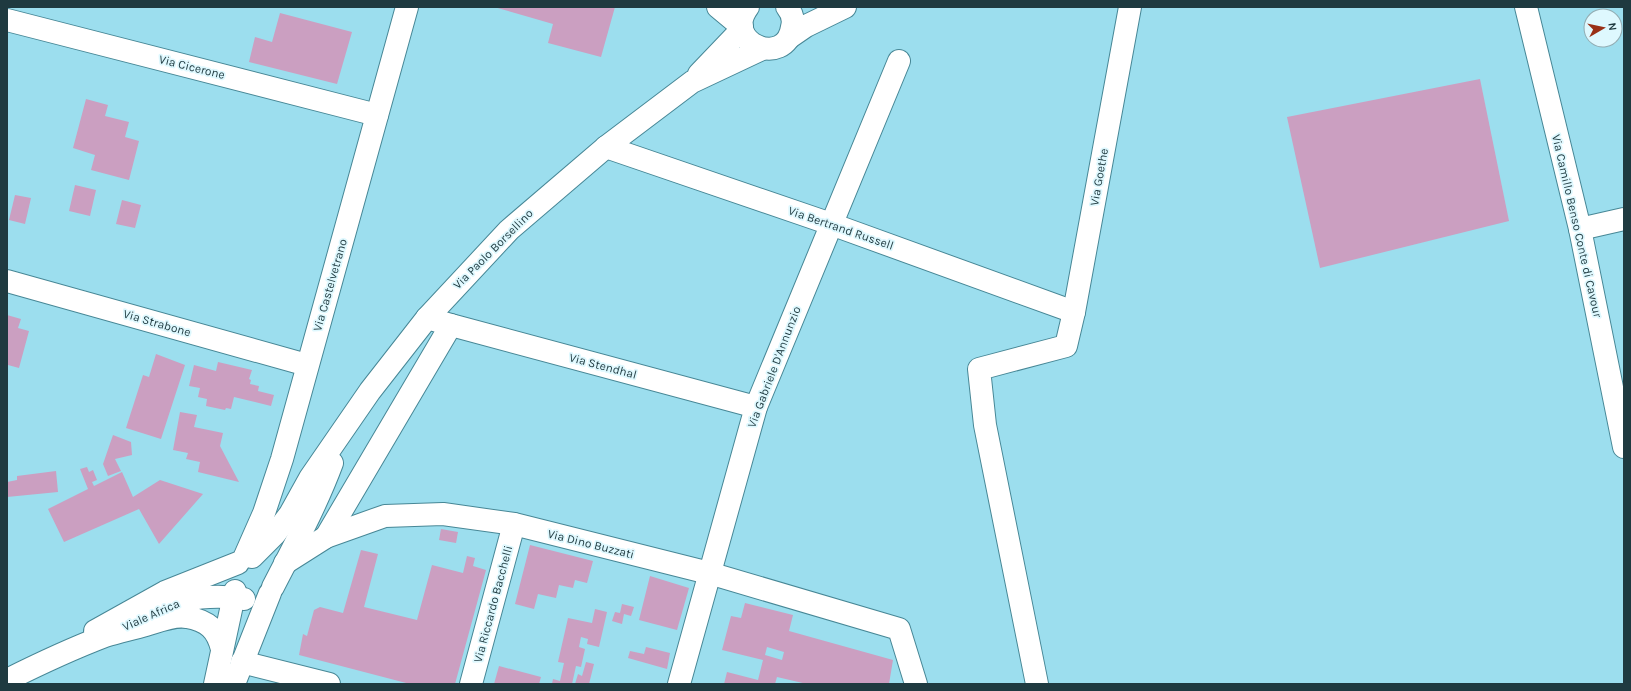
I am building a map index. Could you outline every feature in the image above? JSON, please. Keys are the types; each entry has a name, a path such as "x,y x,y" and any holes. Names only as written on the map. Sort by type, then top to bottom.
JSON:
{"street":[{"name":"Via Castelvetrano","path":"245,560 264,513 282,459 407,7"},
{"path":"718,7 744,21 747,38 751,43 762,49"},
{"path":"786,7 792,16 793,22 790,37"},
{"path":"790,37 806,26 845,7"},
{"name":"Via Goethe","path":"1037,684 985,425 979,369 1066,346 1074,312 1130,7"},
{"name":"Via Camillo Benso Conte di Cavour","path":"1526,7 1580,229 1624,447"},
{"name":"Via Cicerone","path":"7,20 377,115"},
{"name":"Via Paolo Borsellino","path":"692,82 744,21"},
{"name":"Via Paolo Borsellino","path":"343,432 370,391 427,318 508,230 606,147 692,82 762,49 775,48 790,37"},
{"name":"Via Gabriele D'Annunzio","path":"679,684 756,407 899,61"},
{"name":"Via Bertrand Russell","path":"606,147 831,224 1074,312"},
{"path":"1580,229 1624,219"},
{"name":"Via Strabone","path":"7,281 307,365"},
{"name":"Via Stendhal","path":"427,318 451,326 756,407"},
{"path":"326,537 451,326"},
{"path":"62,653 101,627 165,592 245,560 263,559 271,566 275,576 272,590 258,600 251,601 238,596 232,586 232,574 245,560 275,534 290,514 310,478 343,432"},
{"path":"234,684 272,590 323,486 343,432"},
{"name":"Via Dino Buzzati","path":"286,563 326,537 385,516 443,514 514,524 709,573 899,629 916,684"},
{"name":"Via Riccardo Bacchelli","path":"471,684 514,524"},
{"path":"215,684 222,649 238,596"},
{"name":"Viale Africa","path":"106,636 165,606 188,599 238,596"},
{"path":"7,680 62,653 106,636 174,617 186,617 211,626 219,637 222,649"},
{"path":"242,662 329,684"}],"building":[{"path":"494,7 615,7 601,57 548,43 553,24"},
{"path":"280,13 352,32 337,84 249,62 255,37 272,42"},
{"path":"1480,79 1509,221 1320,268 1287,117"},
{"path":"86,99 108,105 105,116 129,122 125,137 139,141 129,180 91,170 95,155 73,148"},
{"path":"75,185 96,190 90,216 69,211"},
{"path":"15,195 31,198 25,224 9,220"},
{"path":"122,200 141,205 135,228 116,224"},
{"path":"7,315 21,319 18,328 29,331 19,368 8,365 7,369"},
{"path":"156,354 185,365 161,439 126,428 143,375 149,377"},
{"path":"218,362 252,370 249,379 251,380 250,384 259,386 258,391 274,395 271,406 234,397 231,409 226,408 225,410 206,406 207,399 198,397 200,388 189,386 194,365 216,371"},
{"path":"180,412 197,415 194,427 223,433 220,446 239,482 198,472 200,462 186,459 188,453 173,450"},
{"path":"113,435 131,442 132,455 115,459 121,471 108,476 103,464"},
{"path":"87,467 89,472 93,470 97,480 92,482 94,486 122,472 133,497 160,480 203,494 159,544 139,509 64,542 48,509 88,489 80,469"},
{"path":"56,471 58,492 7,497 7,482 17,480 17,476"},
{"path":"441,529 458,532 456,543 439,540"},
{"path":"530,545 593,561 587,583 575,580 573,588 559,585 556,598 538,594 534,609 515,604"},
{"path":"361,550 378,554 364,607 417,620 432,565 463,573 467,556 475,558 473,566 486,570 455,684 410,684 299,655 303,634 307,636 314,610 320,607 343,613"},
{"path":"650,576 689,588 677,630 639,620"},
{"path":"745,603 793,615 789,631 893,660 889,684 807,684 777,677 775,684 724,684 727,672 758,680 763,660 722,650 731,616 741,618","holes":["767,647 784,652 782,660 765,655"]},
{"path":"622,604 634,607 631,616 624,614 622,624 612,621 615,612 620,613"},
{"path":"595,609 607,612 599,647 587,644 588,639 581,637 579,647 585,649 581,667 576,666 572,684 552,684 553,679 560,681 564,663 558,662 568,618 592,623"},
{"path":"646,647 670,653 667,669 628,658 630,651 644,654"},
{"path":"586,662 594,664 589,684 575,684 578,674 582,676"},
{"path":"499,666 541,677 539,684 494,684"}]}
